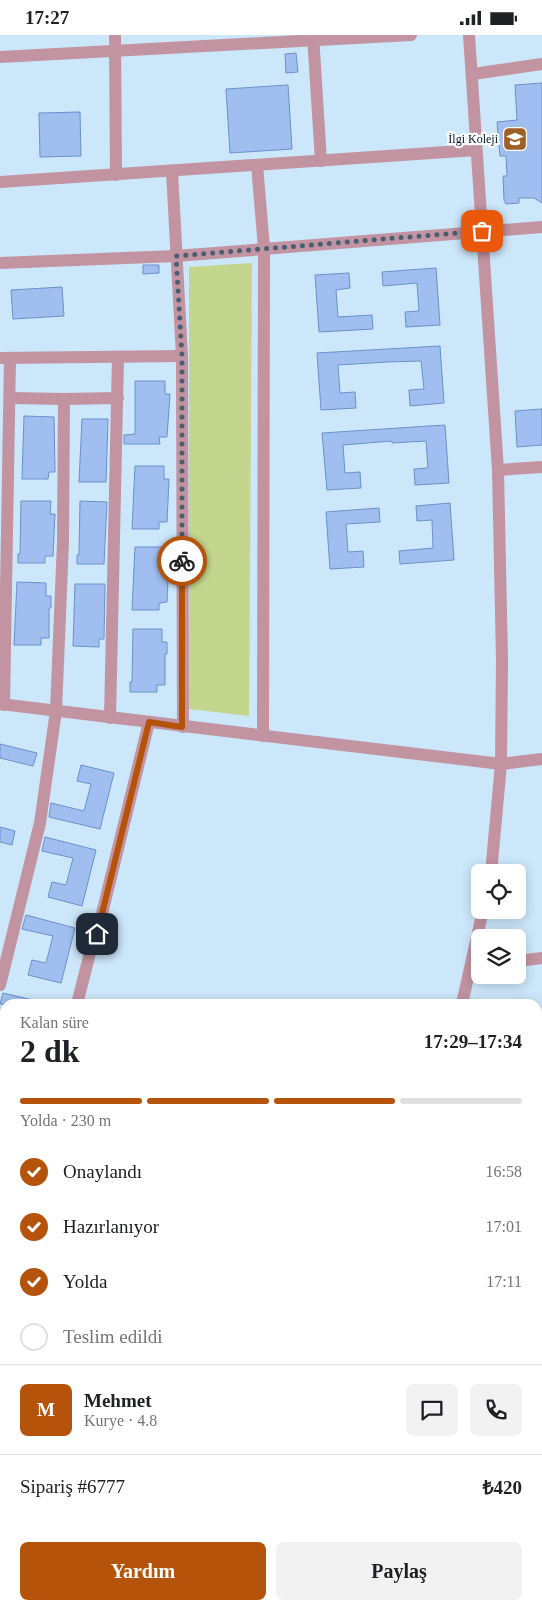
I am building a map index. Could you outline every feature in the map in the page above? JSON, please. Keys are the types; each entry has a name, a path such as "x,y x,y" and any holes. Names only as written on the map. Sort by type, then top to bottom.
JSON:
{"street":[{"path":"115,35 116,175"},
{"path":"0,57 313,37 411,35"},
{"path":"469,35 498,470 502,660 501,764 493,864"},
{"path":"313,37 321,161"},
{"path":"472,74 542,64"},
{"path":"0,183 476,150"},
{"path":"257,165 264,248 262,736"},
{"path":"172,171 182,356 182,727"},
{"path":"0,263 176,256 542,227"},
{"path":"182,356 5,358 10,398 2,705 501,764 542,759"},
{"path":"110,717 118,357"},
{"path":"10,398 118,399"},
{"path":"0,985 40,823 56,711 63,543 64,399"},
{"path":"498,470 542,467"},
{"path":"78,999 93,941 97,934 149,722"},
{"path":"526,960 542,958"},
{"path":"464,999 471,978"}],"green space":[{"path":"252,263 249,716 189,709 189,267"}],"building":[{"path":"296,53 298,72 286,73 285,54"},
{"path":"542,83 542,203 534,198 519,198 519,203 506,204 504,200 503,176 507,176 506,156 500,156 497,122 517,120 515,85"},
{"path":"288,85 292,149 230,153 226,89"},
{"path":"80,112 81,156 40,157 39,113"},
{"path":"143,265 159,265 159,273 143,274"},
{"path":"436,268 440,325 406,327 405,312 419,311 417,283 383,286 382,272"},
{"path":"349,273 350,288 336,290 338,317 372,315 373,329 319,332 315,275"},
{"path":"62,287 64,316 13,319 11,290"},
{"path":"440,346 444,403 410,406 409,390 424,389 421,361 387,362 338,365 340,393 355,392 356,408 321,410 317,353"},
{"path":"135,381 165,381 165,394 170,394 167,437 159,437 160,444 124,444 124,435 135,434"},
{"path":"542,409 542,445 517,447 515,411"},
{"path":"24,416 54,417 55,472 49,472 48,479 22,479"},
{"path":"82,419 108,419 106,482 79,482"},
{"path":"445,425 449,483 415,485 414,469 428,468 426,441 392,443 392,441 343,445 345,473 360,472 361,488 327,490 322,433"},
{"path":"135,466 164,466 164,479 169,479 167,522 159,522 159,529 132,529"},
{"path":"21,501 51,501 50,514 55,514 53,556 45,556 45,563 18,563 18,554 20,554"},
{"path":"80,501 107,502 104,564 77,564 77,555 79,555"},
{"path":"450,503 454,560 400,564 399,551 433,548 432,520 417,521 416,506"},
{"path":"379,508 380,522 346,524 348,552 363,551 364,567 330,569 326,512"},
{"path":"135,547 164,547 164,560 169,560 167,602 159,603 159,610 132,610"},
{"path":"17,582 46,583 46,596 51,596 49,638 41,638 41,645 14,645"},
{"path":"75,584 105,584 104,639 99,639 99,647 73,646"},
{"path":"133,629 162,629 162,642 167,642 165,685 157,685 157,692 130,692 130,682 132,682"},
{"path":"0,744 37,753 33,766 0,758"},
{"path":"81,765 114,773 100,829 49,817 51,803 84,811 91,784 77,781"},
{"path":"0,827 15,831 12,845 0,842"},
{"path":"45,837 96,850 82,906 48,897 52,882 66,885 73,858 42,851"},
{"path":"26,915 75,928 61,983 28,975 32,960 46,963 53,936 22,929"},
{"path":"3,993 29,999 1,999"}],"way so far":[{"path":"182,561 182,356 176,256 482,231"}],"place":[{"name":"İlgi Koleji","path":"515,139"}],"route":[{"path":"97,934 149,722 182,727 182,561"}]}
